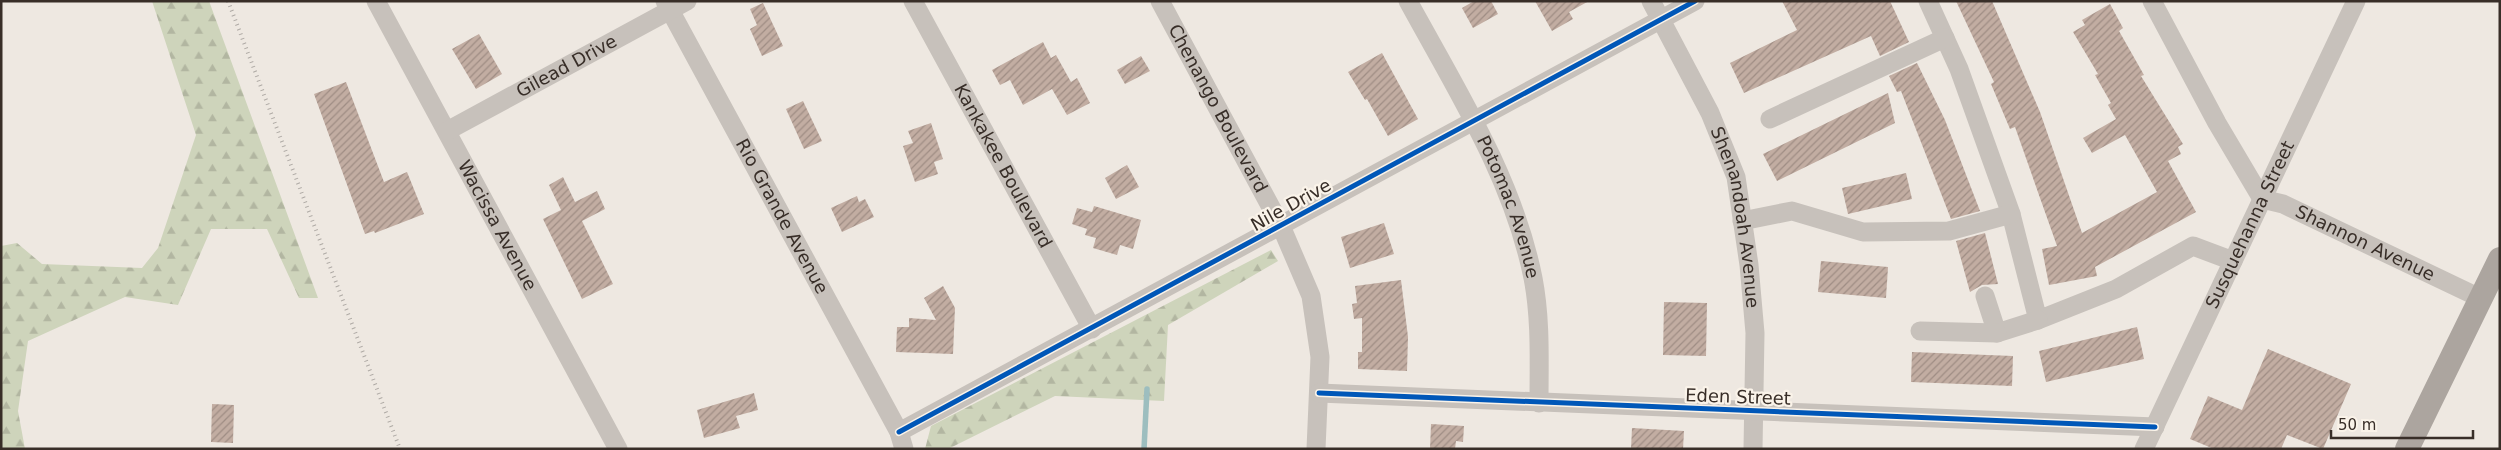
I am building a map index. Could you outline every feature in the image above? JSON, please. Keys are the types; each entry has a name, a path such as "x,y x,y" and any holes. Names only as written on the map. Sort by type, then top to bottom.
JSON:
{"main road":[{"path":"2407,449 2500,259"}],"street":[{"name":"Wacissa Avenue","path":"376,1 618,449"},
{"name":"Gilead Drive","path":"447,131 667,6 687,1"},
{"name":"Kankakee Boulevard","path":"914,1 1092,329"},
{"name":"Chenango Boulevard","path":"1160,1 1281,226 1311,296 1320,357 1316,449"},
{"name":"Potomac Avenue","path":"1408,1 1498,170 1522,232 1533,279 1538,330 1539,403"},
{"name":"Shenandoah Avenue","path":"1651,1 1710,112 1736,177 1749,265 1755,333 1753,449"},
{"name":"Nile Drive","path":"902,441 1092,329 1473,120 1695,1"},
{"path":"1928,1 1958,69 2011,214 2038,320"},
{"path":"2152,1 2217,123 2262,199"},
{"name":"Susquehanna Street","path":"2144,449 2356,1"},
{"name":"Rio Grande Avenue","path":"667,6 902,441"},
{"path":"1770,119 1945,38"},
{"name":"Shannon Avenue","path":"2262,199 2283,204 2480,298"},
{"path":"1742,221 1792,211 1863,232 1949,231 2011,214"},
{"path":"1920,331 1997,332 2038,320 2116,289 2193,246 2233,261"},
{"path":"1985,296 1997,332"},
{"name":"Eden Street","path":"1319,393 2155,427"}],"green space":[{"path":"152,1 209,1 318,298 299,298 267,229 211,229 178,305 125,297 28,341 18,411 25,449 1,449 1,246 17,243 42,264 142,268 158,248 196,135"},
{"path":"1271,250 1278,261 1168,325 1164,401 1055,396 948,449 925,449 931,426"}],"building":[{"path":"1474,1 1491,1 1498,14 1473,28 1462,8"},
{"path":"1535,1 1589,1 1569,12 1573,19 1552,31"},
{"path":"1782,1 1890,1 1909,42 1880,56 1871,36 1744,93 1730,63 1797,30"},
{"path":"1956,1 1992,1 2040,112 2082,233 2157,192 2125,135 2092,153 2083,138 2116,119 2108,105 2111,103 2095,75 2098,74 2073,32 2085,25 2082,20 2110,4 2123,28 2119,31 2144,75 2141,76 2183,144 2178,147 2181,154 2168,161 2196,212 2095,267 2097,276 2049,285 2042,249 2057,246 2015,127 2010,129 1991,84 1994,82"},
{"path":"763,3 783,46 762,56 750,29 757,25 750,9"},
{"path":"479,34 502,74 476,89 452,49"},
{"path":"1043,42 1051,58 1056,55 1071,82 1077,78 1090,103 1067,115 1052,89 1023,105 1010,80 1000,85 992,70"},
{"path":"1382,53 1418,119 1388,136 1367,99 1365,100 1348,72"},
{"path":"1141,56 1150,71 1125,84 1117,70"},
{"path":"1917,63 1945,120 1980,211 1951,219 1901,91 1897,92 1889,76"},
{"path":"346,82 384,182 407,172 424,214 375,233 374,231 365,234 314,94"},
{"path":"1888,93 1895,123 1777,181 1763,154"},
{"path":"803,101 822,141 804,149 786,109"},
{"path":"931,123 943,159 934,162 938,174 915,182 903,146 913,143 908,131"},
{"path":"1127,165 1139,187 1116,199 1105,178"},
{"path":"1906,173 1912,199 1848,214 1842,188"},
{"path":"563,177 575,202 597,191 605,209 582,221 613,284 582,299 543,219 561,210 549,185"},
{"path":"857,196 859,202 865,199 874,217 842,232 831,208"},
{"path":"1094,206 1141,220 1133,249 1120,245 1117,255 1093,248 1096,238 1085,235 1087,229 1072,224 1077,208 1092,212"},
{"path":"1384,223 1394,254 1350,268 1341,237"},
{"path":"1985,233 1998,284 1982,285 1970,292 1956,241"},
{"path":"1821,261 1888,267 1886,298 1818,292"},
{"path":"1401,280 1408,337 1407,371 1358,369 1358,352 1362,352 1362,318 1354,319 1352,304 1357,303 1355,286"},
{"path":"943,286 955,308 953,354 896,352 897,327 909,327 909,318 936,320 924,298"},
{"path":"1664,302 1707,303 1706,356 1663,355"},
{"path":"2137,327 2144,359 2046,382 2039,351"},
{"path":"2268,349 2351,384 2323,449 2287,435 2281,449 2214,449 2190,439 2208,396 2242,410"},
{"path":"1912,352 2013,356 2012,386 1911,382"},
{"path":"754,393 758,410 736,416 740,428 704,438 697,410"},
{"path":"212,404 234,405 233,443 211,442"},
{"path":"1431,424 1464,426 1463,442 1456,441 1455,449 1430,449"},
{"path":"1632,428 1684,431 1683,449 1631,449"}],"waterway":[{"path":"1144,449 1147,389"}],"railway":[{"path":"228,1 400,449"}],"cycle path":[{"path":"899,432 1695,1"},
{"path":"1319,393 2155,427"}]}
